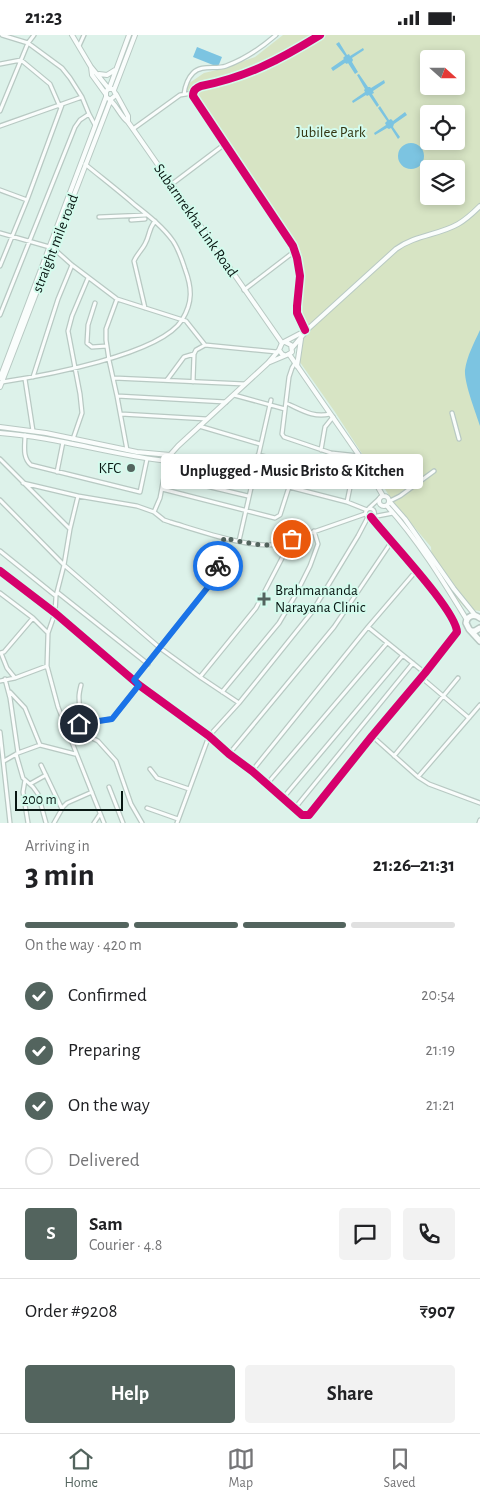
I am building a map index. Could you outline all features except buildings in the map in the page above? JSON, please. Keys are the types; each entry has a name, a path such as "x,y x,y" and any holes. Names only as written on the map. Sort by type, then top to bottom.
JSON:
{"highway":[{"path":"478,616 471,615 467,620 467,626 480,641"},
{"path":"472,631 480,628"}],"street":[{"path":"2,35 28,43 62,68 82,97 95,125"},
{"path":"0,111 28,43 34,35"},
{"path":"72,35 91,67 109,89 115,92"},
{"path":"79,46 84,35"},
{"name":"straight mile road","path":"51,247 85,164 129,35"},
{"name":"straight mile road","path":"107,96 114,97 135,35"},
{"path":"184,94 186,83 193,73 203,68 232,64 264,45 276,35"},
{"path":"133,129 180,95 193,93 201,86 259,69 289,54 320,35"},
{"path":"0,63 21,60 50,84 61,106 27,200 0,264"},
{"path":"91,67 92,75 123,118 128,122"},
{"path":"97,73 107,75 116,69"},
{"name":"Subarnrekha Link Road","path":"115,92 128,116 128,122 244,290 283,343 288,343 292,348"},
{"path":"193,93 193,96 295,251 300,276 296,306 297,313 307,329"},
{"name":"straight mile road","path":"0,387 107,96"},
{"path":"0,126 82,97"},
{"path":"0,315 75,127 80,120 89,115"},
{"path":"172,184 225,144"},
{"path":"1,380 25,379 108,359 158,340 166,336 181,321 189,301 191,293 190,282 176,245 155,221 85,164"},
{"path":"0,191 27,200"},
{"path":"154,512 158,505 170,455 268,363 283,343 307,329 403,243 457,224 469,217 480,206"},
{"path":"99,217 147,215"},
{"path":"131,220 145,219"},
{"path":"145,309 134,261 146,243 149,229 155,221"},
{"path":"0,233 51,247 117,299 181,321 186,321 205,345"},
{"path":"244,290 295,251"},
{"path":"33,377 58,299 72,265"},
{"path":"73,439 82,413 68,331 72,315 88,278"},
{"path":"117,299 106,329 107,346 127,450"},
{"path":"95,303 88,325 87,343 92,347 107,346"},
{"path":"268,363 287,355 307,329"},
{"path":"302,337 296,364 292,367 289,377 282,434 284,437 339,455 359,456"},
{"path":"166,381 184,357 205,345 278,351 287,355 296,364 363,461 382,497"},
{"path":"194,353 194,382"},
{"path":"114,378 245,384"},
{"path":"25,379 33,431"},
{"path":"234,395 285,409"},
{"path":"117,396 226,402"},
{"path":"239,541 270,401"},
{"path":"286,403 314,415 331,415"},
{"path":"452,413 459,439"},
{"path":"121,414 207,419"},
{"path":"320,449 325,427 331,415"},
{"path":"0,427 33,431 150,454 170,455 178,460"},
{"path":"199,427 260,444"},
{"path":"0,433 25,435 147,459 178,460 347,502 369,514 442,604 456,623 458,629 456,635 422,678 309,815 302,815 252,771 139,685 55,613 0,571"},
{"path":"25,435 24,456 35,467 140,492 147,459"},
{"path":"57,472 63,442"},
{"path":"258,455 352,477"},
{"path":"0,459 70,529"},
{"path":"347,502 352,477 363,461"},
{"path":"382,497 379,502 384,507 434,471"},
{"path":"164,476 248,496"},
{"path":"23,483 78,496 137,506 154,512 170,522 224,538 270,545 279,544 369,514 393,513"},
{"path":"162,489 275,518 278,517 289,487"},
{"path":"78,496 57,594 55,613 48,633 47,666 58,707 104,823"},
{"path":"382,497 388,497 393,513 402,522 467,620"},
{"path":"146,807 178,821 209,737 312,612 358,536 369,514 382,497"},
{"path":"0,500 64,565 160,648 238,703"},
{"path":"389,503 405,519 454,589 478,616"},
{"path":"222,692 279,623 295,596 310,566 318,544 314,531"},
{"path":"134,680 212,582 218,568 224,538"},
{"path":"200,677 256,609 292,539"},
{"path":"229,754 334,627 392,541"},
{"path":"0,551 148,664"},
{"path":"252,771 368,627 416,571"},
{"path":"0,593 33,618 48,633"},
{"path":"15,678 7,668 1,653 33,618"},
{"path":"368,627 425,673"},
{"path":"267,784 387,643"},
{"path":"283,798 402,655"},
{"path":"295,808 413,663"},
{"path":"0,681 15,678 47,666"},
{"path":"422,678 469,719"},
{"path":"394,756 458,678"},
{"path":"5,679 9,692 17,754 23,778 38,794 46,823"},
{"path":"69,737 79,724 82,716 79,699 81,685"},
{"path":"79,724 112,719 139,685"},
{"path":"9,692 25,709 40,745"},
{"path":"418,777 480,705"},
{"path":"0,732 10,823"},
{"path":"69,737 81,739 90,737 98,741 116,761 131,803 142,823"},
{"path":"372,737 418,777 429,784 480,803"},
{"path":"4,761 40,745 76,754"},
{"path":"41,765 62,809"},
{"path":"150,769 158,777 189,789"},
{"path":"30,784 46,775"},
{"path":"25,780 23,792 28,823"},
{"path":"109,787 123,823"},
{"path":"54,823 67,803 92,792"},
{"path":"94,823 100,814"}],"green space":[{"name":"Jubilee Park","path":"283,35 480,35 480,611 466,609 448,589 432,562 431,547 394,503 335,412 297,358 303,325 301,278 292,248 223,148 185,86 204,73 255,57"}],"water":[{"path":"339,42 347,55 349,54 350,56 363,48 364,50 352,58 352,62 358,72 355,74 348,63 333,71 331,68 344,59 345,56 336,44"},
{"path":"197,47 222,57 218,67 193,57"},
{"path":"359,74 368,87 371,88 384,80 385,83 373,91 374,93 372,94 379,105 377,107 369,95 353,103 352,101 365,92 357,75"},
{"path":"380,106 389,120 393,121 405,112 407,115 394,124 393,127 400,137 398,139 391,128 387,128 375,135 374,133 386,125 387,121 378,108"},
{"path":"406,144 416,144 423,151 423,160 420,160 420,165 416,168 406,168 399,161 399,151"},
{"path":"480,330 480,426 468,390 465,370 469,355"}],"cycle path":[{"path":"305,330 297,313 300,276 293,246 193,96 196,88 249,72 291,52 320,35"},
{"path":"0,571 55,613 139,685 209,736 302,815 309,815 457,632 446,608 371,517"}],"way so far":[{"path":"218,566 224,538 270,545 292,539"}],"place":[{"name":"KFC","path":"131,468"},
{"name":"Unplugged - Music Bristo & Kitchen","path":"292,539"},
{"name":"Brahmananda Narayana Clinic","path":"264,599"}],"route":[{"path":"79,724 112,719 139,685 134,680 139,673 212,582 218,566"}]}
